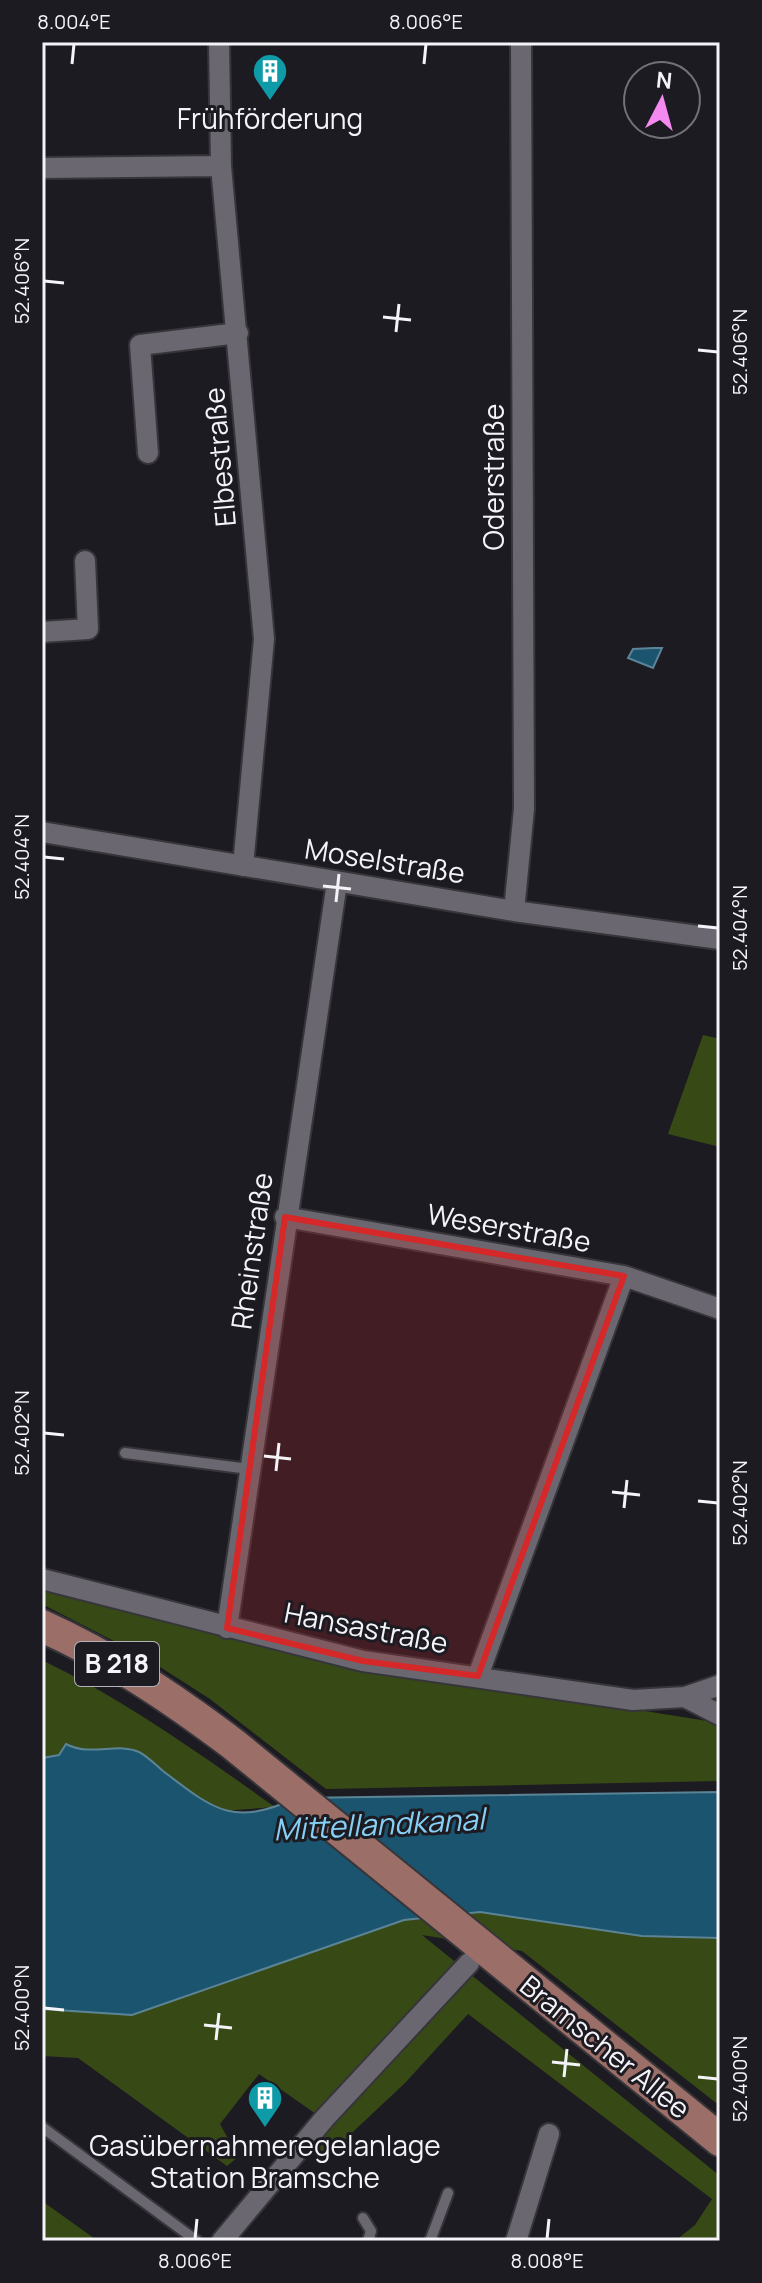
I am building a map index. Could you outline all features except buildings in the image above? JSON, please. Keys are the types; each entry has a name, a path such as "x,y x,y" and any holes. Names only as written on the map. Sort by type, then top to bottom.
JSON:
{"main road":[{"name":"B 218","path":"42,1626 83,1645 151,1684 276,1778 480,1959"},
{"name":"Bramscher Allee","path":"480,1959 720,2140"}],"street":[{"name":"Elbestraße","path":"219,42 221,166 264,639 243,866"},
{"name":"Oderstraße","path":"514,911 524,809 521,42"},
{"path":"42,168 221,166"},
{"path":"148,453 140,345 238,333"},
{"path":"42,632 88,629 85,561"},
{"name":"Moselstraße","path":"42,832 514,911 720,939"},
{"name":"Rheinstraße","path":"227,1628 285,1217 337,882"},
{"name":"Weserstraße","path":"285,1217 624,1276 720,1309"},
{"path":"478,1676 624,1276"},
{"name":"Hansastraße","path":"42,1579 363,1661 633,1700 685,1697 720,1685"},
{"path":"685,1697 720,1715"},
{"path":"222,2241 324,2119 480,1959"},
{"path":"516,2241 549,2134"}],"lane":[{"path":"125,1453 249,1469"},
{"path":"42,2127 197,2241"},
{"path":"430,2241 448,2193"},
{"path":"363,2218 371,2231 368,2241"}],"highlighted area":[{"path":"285,1217 624,1276 478,1676 363,1661 227,1628"}],"green space":[{"path":"703,1035 720,1039 720,1147 668,1134"},
{"path":"42,1579 475,1684 720,1723 720,1781 326,1789 210,1699 143,1656 42,1604"},
{"path":"42,1660 132,1710 275,1807 222,1811 208,1806 133,1751 83,1751 66,1744 59,1755 42,1758"},
{"path":"480,1912 642,1936 720,1938 720,2106 522,1951 422,1935 720,2176 720,2241 675,2241 695,2225 712,2199 468,2014 405,2083 323,2160 303,2144 323,2119 259,2074 220,2124 238,2157 227,2166 78,2058 42,2056 42,2009 132,2015 404,1920"},
{"path":"42,2201 98,2241 42,2241"}],"water":[{"path":"662,648 653,668 628,658 633,649"},
{"name":"Mittellandkanal","path":"66,1744 75,1748 122,1748 139,1752 196,1796 225,1810 240,1812 256,1812 296,1798 720,1792 720,1938 642,1936 480,1912 404,1920 132,2015 42,2009 42,1758 59,1755"}],"place":[{"name":"Frühförderung","path":"270,102"},
{"name":"Gasübernahmeregelanlage Station Bramsche","path":"265,2129"}]}
